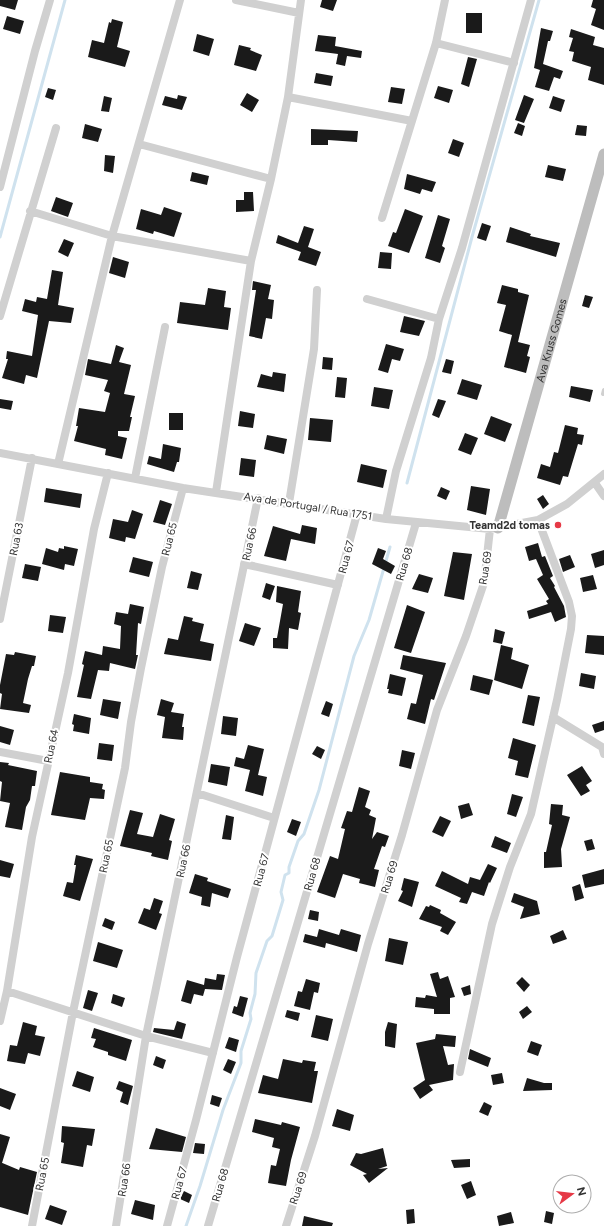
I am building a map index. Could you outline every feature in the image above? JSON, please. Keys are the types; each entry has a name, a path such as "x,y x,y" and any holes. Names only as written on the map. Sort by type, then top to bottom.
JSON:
{"street":[{"path":"0,187 35,51 50,0"},
{"path":"58,464 112,236 180,0"},
{"path":"236,0 299,13"},
{"path":"216,492 250,261 271,179 288,97 301,0"},
{"path":"382,218 436,43 445,0"},
{"path":"386,519 396,471 431,358 439,319 462,248 531,0"},
{"path":"436,43 514,63"},
{"path":"288,97 412,121"},
{"path":"0,316 30,211 56,128"},
{"path":"139,144 271,179"},
{"name":"Ava Kruss Gomes","path":"494,528 604,154"},
{"path":"30,211 112,236 250,261"},
{"path":"289,503 314,349 317,290"},
{"path":"367,299 439,319"},
{"path":"135,478 165,327"},
{"name":"Ava de Portugal / Rua 1751","path":"0,453 183,488 258,498 386,519 416,523 494,528 538,520 567,504 595,483 604,474"},
{"name":"Rua 63","path":"0,619 32,458"},
{"name":"Rua 64","path":"0,1020 7,991 22,889 73,643 94,529 108,473"},
{"path":"595,483 604,496"},
{"name":"Rua 65","path":"32,1226 73,1012 125,768 131,722 162,567 183,488"},
{"name":"Rua 66","path":"116,1226 146,1036 258,498"},
{"name":"Rua 67","path":"167,1226 274,818 357,514"},
{"path":"460,1072 492,924 510,867 531,814 572,629 572,616 538,520"},
{"name":"Rua 68","path":"208,1226 416,523"},
{"name":"Rua 69","path":"286,1226 315,1136 368,944 402,835 437,710 466,636 484,583 494,528"},
{"path":"244,564 338,585"},
{"path":"553,717 602,747 604,754"},
{"path":"0,752 48,761"},
{"path":"197,793 274,818"},
{"path":"7,991 146,1036 213,1053"}],"building":[{"path":"0,0 18,0 15,10 0,6"},
{"path":"322,0 337,0 333,11 320,7"},
{"path":"593,0 604,0 604,30 591,25 596,9 591,7"},
{"path":"466,13 482,13 482,33 466,33"},
{"path":"7,16 24,21 20,34 3,29"},
{"path":"112,19 123,22 117,47 130,51 125,67 88,57 92,40 104,43 109,22 111,23"},
{"path":"541,28 553,31 550,41 548,41 543,64 563,71 560,79 554,77 549,91 535,87 540,70 534,68"},
{"path":"571,29 595,37 593,45 604,48 604,85 588,80 591,67 572,61 574,52 569,51 573,38 569,37"},
{"path":"197,34 214,39 209,56 193,51"},
{"path":"318,35 336,37 335,46 362,51 361,58 347,56 345,66 336,64 338,54 315,51"},
{"path":"239,45 251,48 250,50 262,55 256,71 234,65"},
{"path":"468,57 477,59 469,87 461,84"},
{"path":"316,73 333,76 331,86 314,83"},
{"path":"438,86 453,90 449,103 434,98"},
{"path":"391,87 405,89 402,104 388,102"},
{"path":"48,88 56,90 53,100 45,97"},
{"path":"247,93 259,100 252,112 240,105"},
{"path":"178,95 187,97 182,110 162,105 165,96 177,99"},
{"path":"524,95 534,99 524,123 515,120"},
{"path":"104,96 112,98 109,112 101,111"},
{"path":"553,96 565,100 561,112 549,108"},
{"path":"518,123 525,126 522,136 514,133"},
{"path":"85,124 102,129 98,142 82,138"},
{"path":"577,125 587,126 586,136 575,135"},
{"path":"311,129 358,131 357,142 328,140 328,145 311,145"},
{"path":"453,139 464,143 459,157 448,153"},
{"path":"105,155 115,156 113,173 104,171"},
{"path":"548,165 566,169 563,181 545,177"},
{"path":"192,172 209,176 207,185 190,181"},
{"path":"407,174 436,182 432,192 422,189 420,194 404,189"},
{"path":"244,192 253,192 254,211 236,212 236,200 244,200"},
{"path":"56,197 73,203 68,217 51,211"},
{"path":"164,207 182,213 174,237 154,231 153,234 136,229 141,209 161,215"},
{"path":"405,209 423,216 409,253 388,246 393,232 396,233"},
{"path":"438,215 450,219 442,246 445,248 440,263 425,258"},
{"path":"482,223 491,226 486,241 477,238"},
{"path":"304,226 314,229 308,247 321,252 316,266 298,260 301,252 276,243 278,235 298,243"},
{"path":"510,227 531,234 530,236 560,243 556,257 506,242"},
{"path":"64,239 74,243 68,257 58,252"},
{"path":"380,252 392,253 391,269 378,268"},
{"path":"113,257 129,262 125,278 109,273"},
{"path":"52,270 63,272 58,305 74,308 71,323 49,321 37,378 26,375 24,384 2,378 8,359 6,359 7,351 32,356 38,315 22,311 25,299 36,302 37,297 47,299"},
{"path":"253,281 271,285 268,299 274,300 272,319 266,318 262,339 249,336 256,290 252,290"},
{"path":"502,285 518,289 518,292 529,295 518,342 530,345 527,356 530,357 526,373 504,367 512,335 499,331 506,305 497,303"},
{"path":"208,288 226,291 224,307 231,308 228,330 177,323 180,302 205,305"},
{"path":"585,295 593,297 589,308 582,306"},
{"path":"404,316 425,321 419,336 400,332"},
{"path":"386,344 404,349 400,361 392,359 388,373 378,370"},
{"path":"116,345 124,348 119,362 131,365 124,394 135,396 130,417 132,417 129,431 118,431 118,436 127,438 122,459 105,455 106,449 74,441 78,426 76,426 79,408 105,412 110,393 104,391 108,380 85,375 88,359 111,364"},
{"path":"323,357 333,358 332,370 322,369"},
{"path":"446,359 454,361 451,374 442,372"},
{"path":"273,372 286,374 284,392 257,387 261,374 272,377"},
{"path":"337,377 347,378 345,398 335,397"},
{"path":"462,379 482,385 477,400 457,394"},
{"path":"571,386 593,390 590,402 569,397"},
{"path":"374,387 393,390 389,409 371,406"},
{"path":"0,399 13,401 11,410 0,408"},
{"path":"438,399 446,401 439,418 432,415"},
{"path":"240,411 255,414 253,428 238,426"},
{"path":"169,413 183,413 183,430 169,430"},
{"path":"491,416 512,424 505,442 484,434"},
{"path":"310,418 333,420 331,442 308,440"},
{"path":"565,425 578,428 577,434 584,435 582,445 578,444 568,477 563,476 560,485 537,478 541,464 550,467 554,452 558,453"},
{"path":"465,433 478,438 471,455 458,450"},
{"path":"267,435 287,439 284,454 264,449"},
{"path":"163,444 181,448 179,462 177,462 174,472 147,464 149,456 161,459"},
{"path":"241,458 256,460 254,477 239,475"},
{"path":"361,464 387,470 383,488 357,482"},
{"path":"471,486 490,489 486,515 467,510"},
{"path":"441,487 450,491 446,500 437,496"},
{"path":"46,488 82,494 80,508 44,502"},
{"path":"543,495 549,504 543,509 537,499"},
{"path":"160,500 172,504 165,525 153,522"},
{"path":"132,510 143,514 135,539 126,537 125,542 109,538 113,519 128,522"},
{"path":"302,525 317,528 315,544 291,539 286,561 264,556 273,526 300,534"},
{"path":"538,543 542,557 545,556 553,576 550,578 564,606 566,617 555,622 551,612 529,619 527,611 548,604 546,601 549,599 537,579 543,575 536,559 529,561 525,547"},
{"path":"64,546 78,549 74,566 65,564 64,570 42,564 46,548 58,552 59,548 64,549"},
{"path":"378,548 386,551 383,559 395,566 391,574 372,564"},
{"path":"604,550 604,565 595,568 591,554"},
{"path":"453,552 472,554 464,600 444,596"},
{"path":"570,555 575,567 563,572 559,559"},
{"path":"133,557 153,562 149,577 129,572"},
{"path":"25,564 41,567 38,581 22,578"},
{"path":"191,571 202,574 198,590 187,588"},
{"path":"419,574 433,578 428,593 412,589"},
{"path":"593,575 597,589 583,592 580,578"},
{"path":"266,583 275,586 270,600 262,597"},
{"path":"277,586 301,591 298,612 301,613 298,630 289,628 288,649 273,648 273,638 277,638 283,604 276,602"},
{"path":"130,604 144,607 141,624 138,623 136,655 138,655 135,669 110,663 109,671 98,670 91,699 77,697 84,665 82,664 85,651 102,655 103,646 120,649 121,626 114,624 116,612 128,614"},
{"path":"407,605 425,612 411,653 394,648"},
{"path":"50,615 66,617 63,633 48,631"},
{"path":"184,616 193,618 192,621 204,624 200,641 214,644 211,661 164,654 168,638 178,640"},
{"path":"245,623 261,628 254,646 239,641"},
{"path":"495,629 505,632 502,644 493,642"},
{"path":"587,635 604,636 604,655 585,653"},
{"path":"501,645 513,648 511,659 529,665 522,689 494,680"},
{"path":"15,652 36,656 34,666 32,666 28,679 23,703 31,705 29,713 0,709 2,694 0,693 0,685 6,654 14,655"},
{"path":"403,655 446,663 434,700 431,699 425,724 407,719 411,703 416,704 423,675 400,669"},
{"path":"581,673 596,676 594,689 579,686"},
{"path":"390,674 406,678 402,696 388,693 389,689 387,689"},
{"path":"473,675 493,680 489,695 470,690"},
{"path":"528,695 540,697 534,726 522,723"},
{"path":"103,699 121,702 118,719 100,715"},
{"path":"161,699 174,703 171,712 184,714 182,727 184,727 183,740 162,738 165,717 157,715"},
{"path":"326,701 333,704 329,717 321,714"},
{"path":"74,714 91,718 89,734 73,731 74,725 72,724"},
{"path":"223,716 238,718 236,736 221,734"},
{"path":"604,721 604,730 595,733 592,725"},
{"path":"0,726 14,730 10,745 0,742"},
{"path":"513,738 536,745 528,778 515,775 518,761 508,758"},
{"path":"99,743 114,745 112,761 97,759"},
{"path":"248,745 264,749 258,775 267,777 263,796 245,791 250,770 234,766 236,757 244,759"},
{"path":"317,746 325,750 321,759 312,754"},
{"path":"402,750 415,753 411,769 399,766"},
{"path":"0,762 37,771 35,786 32,786 30,800 26,807 22,830 5,827 10,803 0,801 2,782 0,781"},
{"path":"211,764 230,767 227,786 208,782"},
{"path":"582,766 592,781 586,785 590,791 581,796 567,775"},
{"path":"60,772 90,777 90,782 103,784 102,789 105,790 104,799 90,798 85,820 51,815"},
{"path":"359,787 370,791 365,807 371,810 369,815 376,818 372,839 377,832 389,836 385,847 382,846 374,869 379,870 375,887 359,883 360,879 343,874 335,898 317,892 330,856 338,859 345,829 341,828 347,811 352,812"},
{"path":"512,794 523,797 516,817 507,814"},
{"path":"469,803 473,815 461,819 458,806"},
{"path":"551,804 563,805 562,815 570,817 561,849 562,867 544,868 544,852 546,852 552,825 549,824"},
{"path":"130,810 143,813 137,834 153,837 160,814 175,819 169,840 172,841 168,860 151,856 152,853 120,846"},
{"path":"226,815 234,817 231,840 222,839"},
{"path":"440,816 451,821 443,837 432,832"},
{"path":"292,819 301,822 296,836 287,832"},
{"path":"495,836 511,843 507,853 491,847"},
{"path":"592,839 595,849 587,851 584,841"},
{"path":"76,855 93,859 80,901 63,896 67,882 73,883"},
{"path":"0,860 14,864 10,878 0,876"},
{"path":"488,864 497,868 490,883 489,882 484,896 472,892 467,904 459,902 461,898 435,886 442,871 468,884 470,877 480,880"},
{"path":"604,869 604,884 585,888 582,875"},
{"path":"195,874 208,878 207,881 231,889 228,898 212,893 210,907 201,905 202,897 189,893"},
{"path":"404,878 419,882 412,907 398,901 403,891 401,890"},
{"path":"580,884 584,898 575,901 572,887"},
{"path":"514,893 537,901 540,914 520,919 524,907 511,902"},
{"path":"154,898 163,901 159,913 162,914 156,930 138,923 144,908 150,910"},
{"path":"430,905 441,910 440,913 456,922 448,935 440,931 442,927 419,919 426,906 429,907"},
{"path":"310,910 319,912 318,921 308,919"},
{"path":"105,918 115,922 112,930 102,926"},
{"path":"319,929 339,935 341,929 361,935 357,952 326,943 325,948 303,942 305,934 317,937"},
{"path":"563,930 567,939 553,944 550,936"},
{"path":"389,938 408,942 403,965 385,961"},
{"path":"98,942 123,950 117,968 93,961"},
{"path":"438,972 440,979 448,976 455,997 450,998 450,1014 434,1014 434,1009 415,1007 416,997 425,998 426,995 437,997 430,974"},
{"path":"217,974 225,975 222,990 205,989 203,996 194,994 191,1004 181,1001 187,980 204,985 205,978 216,980"},
{"path":"522,977 530,985 524,992 516,983"},
{"path":"306,979 320,983 318,993 314,992 310,1010 294,1006 298,991 302,992"},
{"path":"470,985 471,994 464,996 461,988"},
{"path":"88,990 98,993 92,1011 83,1008"},
{"path":"113,994 125,998 122,1007 111,1003"},
{"path":"240,996 248,998 243,1017 232,1013 234,1006 237,1007"},
{"path":"527,1006 532,1012 523,1019 519,1012"},
{"path":"287,1010 300,1013 298,1021 285,1017"},
{"path":"316,1015 333,1019 328,1041 311,1037"},
{"path":"177,1021 186,1024 182,1039 153,1032 154,1028 174,1030"},
{"path":"23,1022 37,1026 35,1035 45,1037 40,1056 28,1053 25,1064 7,1061 10,1045 17,1046"},
{"path":"388,1022 397,1024 395,1048 385,1046 385,1032"},
{"path":"94,1028 132,1040 126,1061 108,1055 108,1052 93,1047 96,1039 91,1038"},
{"path":"436,1034 456,1036 455,1047 443,1046 448,1065 454,1064 453,1080 429,1085 433,1090 420,1099 413,1088 425,1080 416,1043 435,1039"},
{"path":"229,1037 239,1040 236,1052 225,1048"},
{"path":"531,1041 542,1045 538,1056 527,1052"},
{"path":"470,1049 491,1058 488,1067 468,1059"},
{"path":"156,1056 166,1060 163,1069 153,1065"},
{"path":"228,1059 236,1062 231,1074 223,1070"},
{"path":"283,1059 302,1063 303,1060 316,1062 314,1071 318,1071 312,1103 258,1093 263,1075 278,1079"},
{"path":"77,1071 94,1077 90,1092 72,1086"},
{"path":"502,1073 504,1083 493,1085 491,1075"},
{"path":"527,1078 544,1083 552,1083 552,1090 523,1091"},
{"path":"119,1081 133,1086 128,1105 120,1102 123,1092 116,1089"},
{"path":"0,1088 16,1094 10,1110 0,1106"},
{"path":"212,1095 222,1098 219,1107 210,1104"},
{"path":"484,1102 492,1106 488,1116 479,1112"},
{"path":"337,1109 354,1115 350,1131 332,1126"},
{"path":"255,1119 281,1125 282,1122 300,1127 286,1186 268,1183 271,1165 276,1166 280,1149 272,1147 274,1138 252,1132"},
{"path":"62,1126 95,1129 92,1146 87,1145 83,1167 61,1163 64,1143 61,1142"},
{"path":"156,1128 186,1137 182,1152 149,1149"},
{"path":"0,1134 10,1137 2,1163 19,1170 20,1167 37,1172 28,1215 0,1207"},
{"path":"195,1143 205,1144 204,1154 193,1153"},
{"path":"383,1148 387,1166 378,1169 388,1168 369,1183 363,1175 367,1174 350,1165 356,1153 361,1154"},
{"path":"470,1159 470,1167 454,1168 451,1160"},
{"path":"471,1181 476,1195 467,1199 461,1185"},
{"path":"184,1191 192,1195 189,1203 180,1199"},
{"path":"135,1200 155,1205 153,1220 131,1214"},
{"path":"50,1205 67,1211 62,1225 45,1219"},
{"path":"414,1209 415,1223 407,1224 406,1210"},
{"path":"546,1211 554,1214 552,1224 544,1222"},
{"path":"511,1212 514,1223 499,1226 497,1216"},
{"path":"304,1216 333,1223 332,1226 302,1226"}],"waterway":[{"path":"0,237 65,0"},
{"path":"407,483 472,237 539,0"},
{"path":"186,1226 223,1110 241,1063 241,1051 251,1019 250,1013 255,994 256,973 267,941 272,936 283,900 281,892 285,875 289,873 289,867 298,841 304,834 319,790 354,656 369,620 390,547"}],"place":[{"name":"Teamd2d tomas","path":"558,525"}]}
